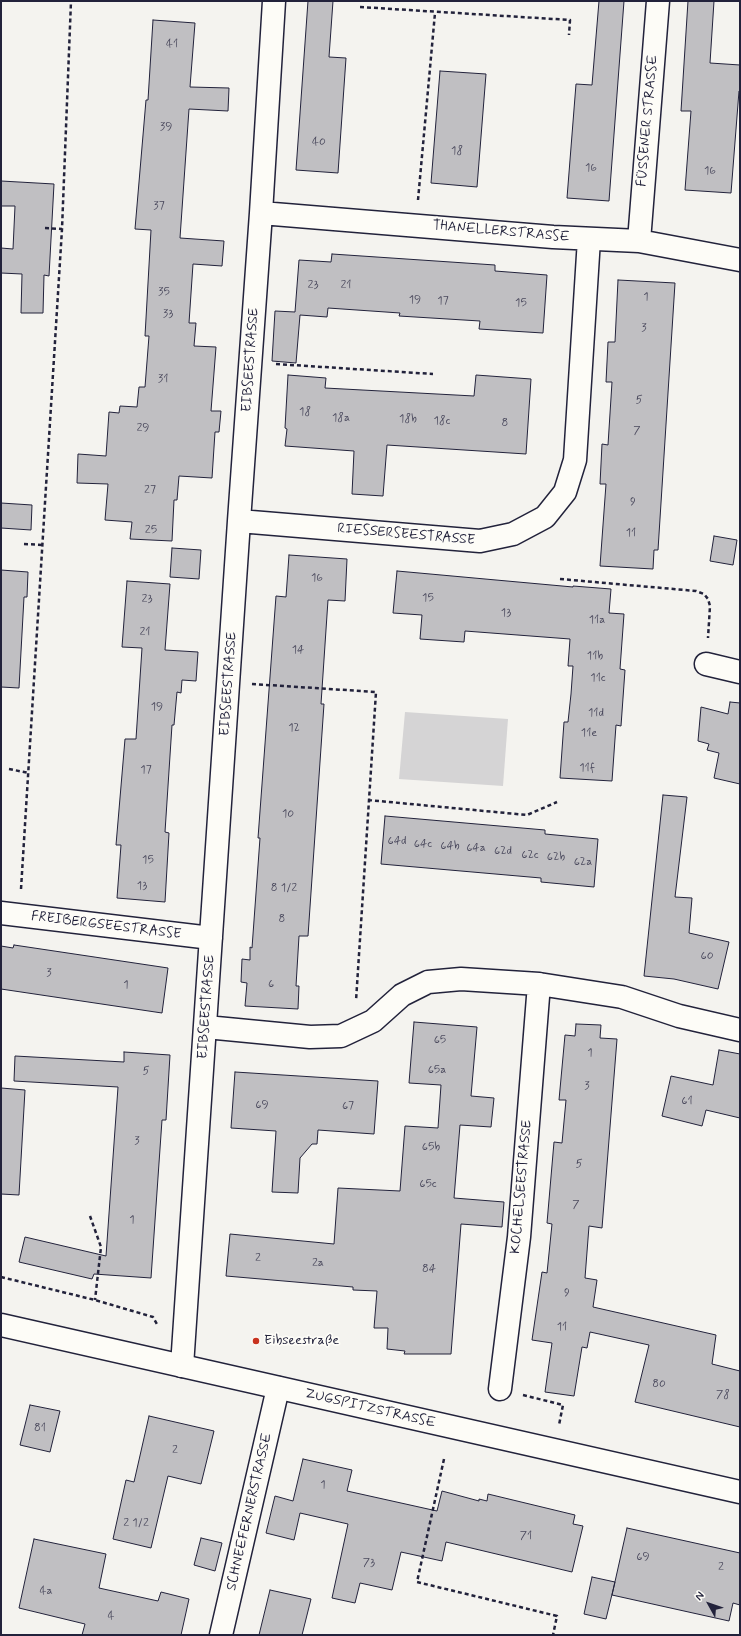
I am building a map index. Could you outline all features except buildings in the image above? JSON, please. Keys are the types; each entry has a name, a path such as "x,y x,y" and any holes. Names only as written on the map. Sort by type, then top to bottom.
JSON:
{"street":[{"name":"EIBSEESTRASSE","path":"182,1366 251,362 274,1"},
{"name":"FÜSSENER STRASSE","path":"638,241 658,1"},
{"name":"THANELLERSTRASSE","path":"261,213 589,239 638,241 740,260"},
{"name":"RIESSERSEESTRASSE","path":"239,521 480,541 513,534 545,517 565,492 575,460 589,239"},
{"path":"706,664 740,672"},
{"name":"FREIBERGSEESTRASSE","path":"10,914 211,938"},
{"path":"206,1027 310,1037 341,1036 372,1021 402,995 428,982 461,979 539,984 622,997 679,1016 740,1030"},
{"name":"KOCHELSEESTRASSE","path":"500,1389 519,1237 539,984"},
{"name":"ZUGSPITZSTRASSE","path":"1,1325 740,1492"},
{"name":"SCHNEEFERNERSTRASSE","path":"221,1635 278,1388"}],"path":[{"path":"10,914 29,773 62,229 71,1"},
{"path":"360,7 435,13 570,20 569,35"},
{"path":"416,225 435,13"},
{"path":"45,228 62,229"},
{"path":"251,362 433,374"},
{"path":"24,544 44,545"},
{"path":"560,579 704,594 708,599 710,606 706,664"},
{"path":"229,683 376,692 354,1030"},
{"path":"9,769 29,773"},
{"path":"368,800 527,815 557,802"},
{"path":"90,1216 101,1247 95,1300"},
{"path":"1,1277 95,1300 153,1317"},
{"path":"500,1389 563,1405 554,1451"},
{"path":"444,1460 417,1582 557,1616 553,1635"}],"shaded area":[{"path":"405,712 508,719 503,786 399,779"}],"place":[{"name":"Eibseestraße","path":"256,1341"}]}
